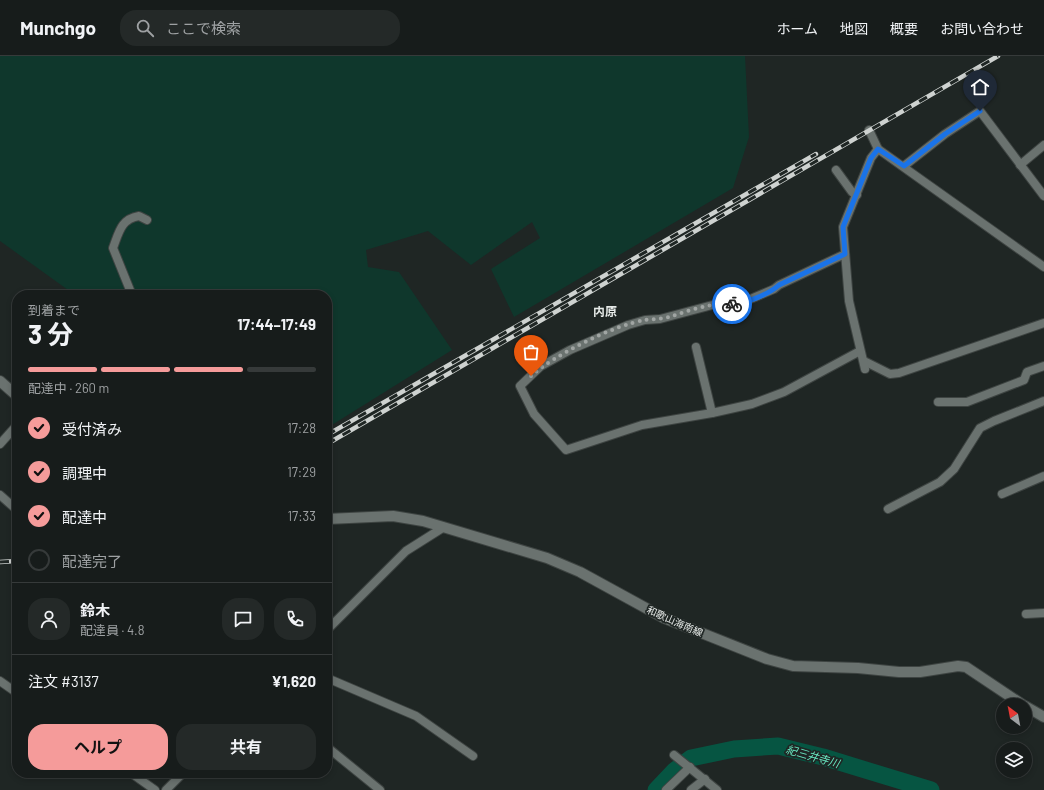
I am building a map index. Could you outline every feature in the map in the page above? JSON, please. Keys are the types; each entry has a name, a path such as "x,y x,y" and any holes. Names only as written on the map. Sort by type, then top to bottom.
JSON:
{"main road":[{"path":"0,381 12,392"},
{"name":"和歌山海南線","path":"332,519 394,516 444,527 562,563 664,618 767,659 793,666 858,668 899,672 920,672 958,666 966,667 1012,698"},
{"name":"和歌山海南線","path":"1032,710 1044,717"}],"street":[{"path":"904,166 945,134 980,111 1044,196"},
{"path":"869,130 878,149 904,166 1044,267"},
{"path":"1020,165 1044,145"},
{"path":"878,149 871,158 843,227 849,301 860,351 865,365 890,374 899,373 1044,324"},
{"path":"836,170 852,192 857,195"},
{"path":"130,290 113,248 121,224 130,217 139,216 147,220"},
{"path":"845,254 779,285 774,289 741,303 720,303 660,319 645,320 596,337 541,366 520,386 534,414 566,450 642,425 712,413 752,404 784,392 860,351"},
{"path":"696,347 712,413"},
{"path":"938,402 967,402 1024,380 1027,372 1044,366"},
{"path":"888,509 940,482 954,469 980,428 1044,401"},
{"path":"0,444 12,431"},
{"path":"1002,494 1044,476"},
{"path":"0,495 12,506"},
{"path":"332,625 406,551 444,527"},
{"path":"1026,614 1044,613"},
{"path":"332,680 416,716 472,756"},
{"path":"0,681 12,689"},
{"path":"332,751 380,790"},
{"path":"676,756 717,790"},
{"path":"666,790 688,766"},
{"path":"138,778 155,790"},
{"path":"166,790 178,778"},
{"path":"691,790 705,779"}],"green space":[{"path":"0,56 745,56 749,137 733,188 514,317 491,269 540,238 532,222 471,265 428,231 366,250 368,267 399,272 452,350 332,425 332,290 68,290 0,241"}],"waterway":[{"name":"紀三井寺川","path":"656,790 674,771 691,758 734,749 778,746 823,757 931,790"}],"railway":[{"path":"332,441 998,56"},
{"path":"332,432 816,154"},
{"path":"0,562 12,561"}],"way so far":[{"path":"531,376 541,366 570,350 596,337 628,325 645,320 660,319 720,303 732,304"}],"district":[{"name":"内原","path":"605,311"}],"route":[{"path":"732,304 741,303 774,289 779,285 845,254 843,227 871,158 878,149 904,166 945,134 980,111"}]}
